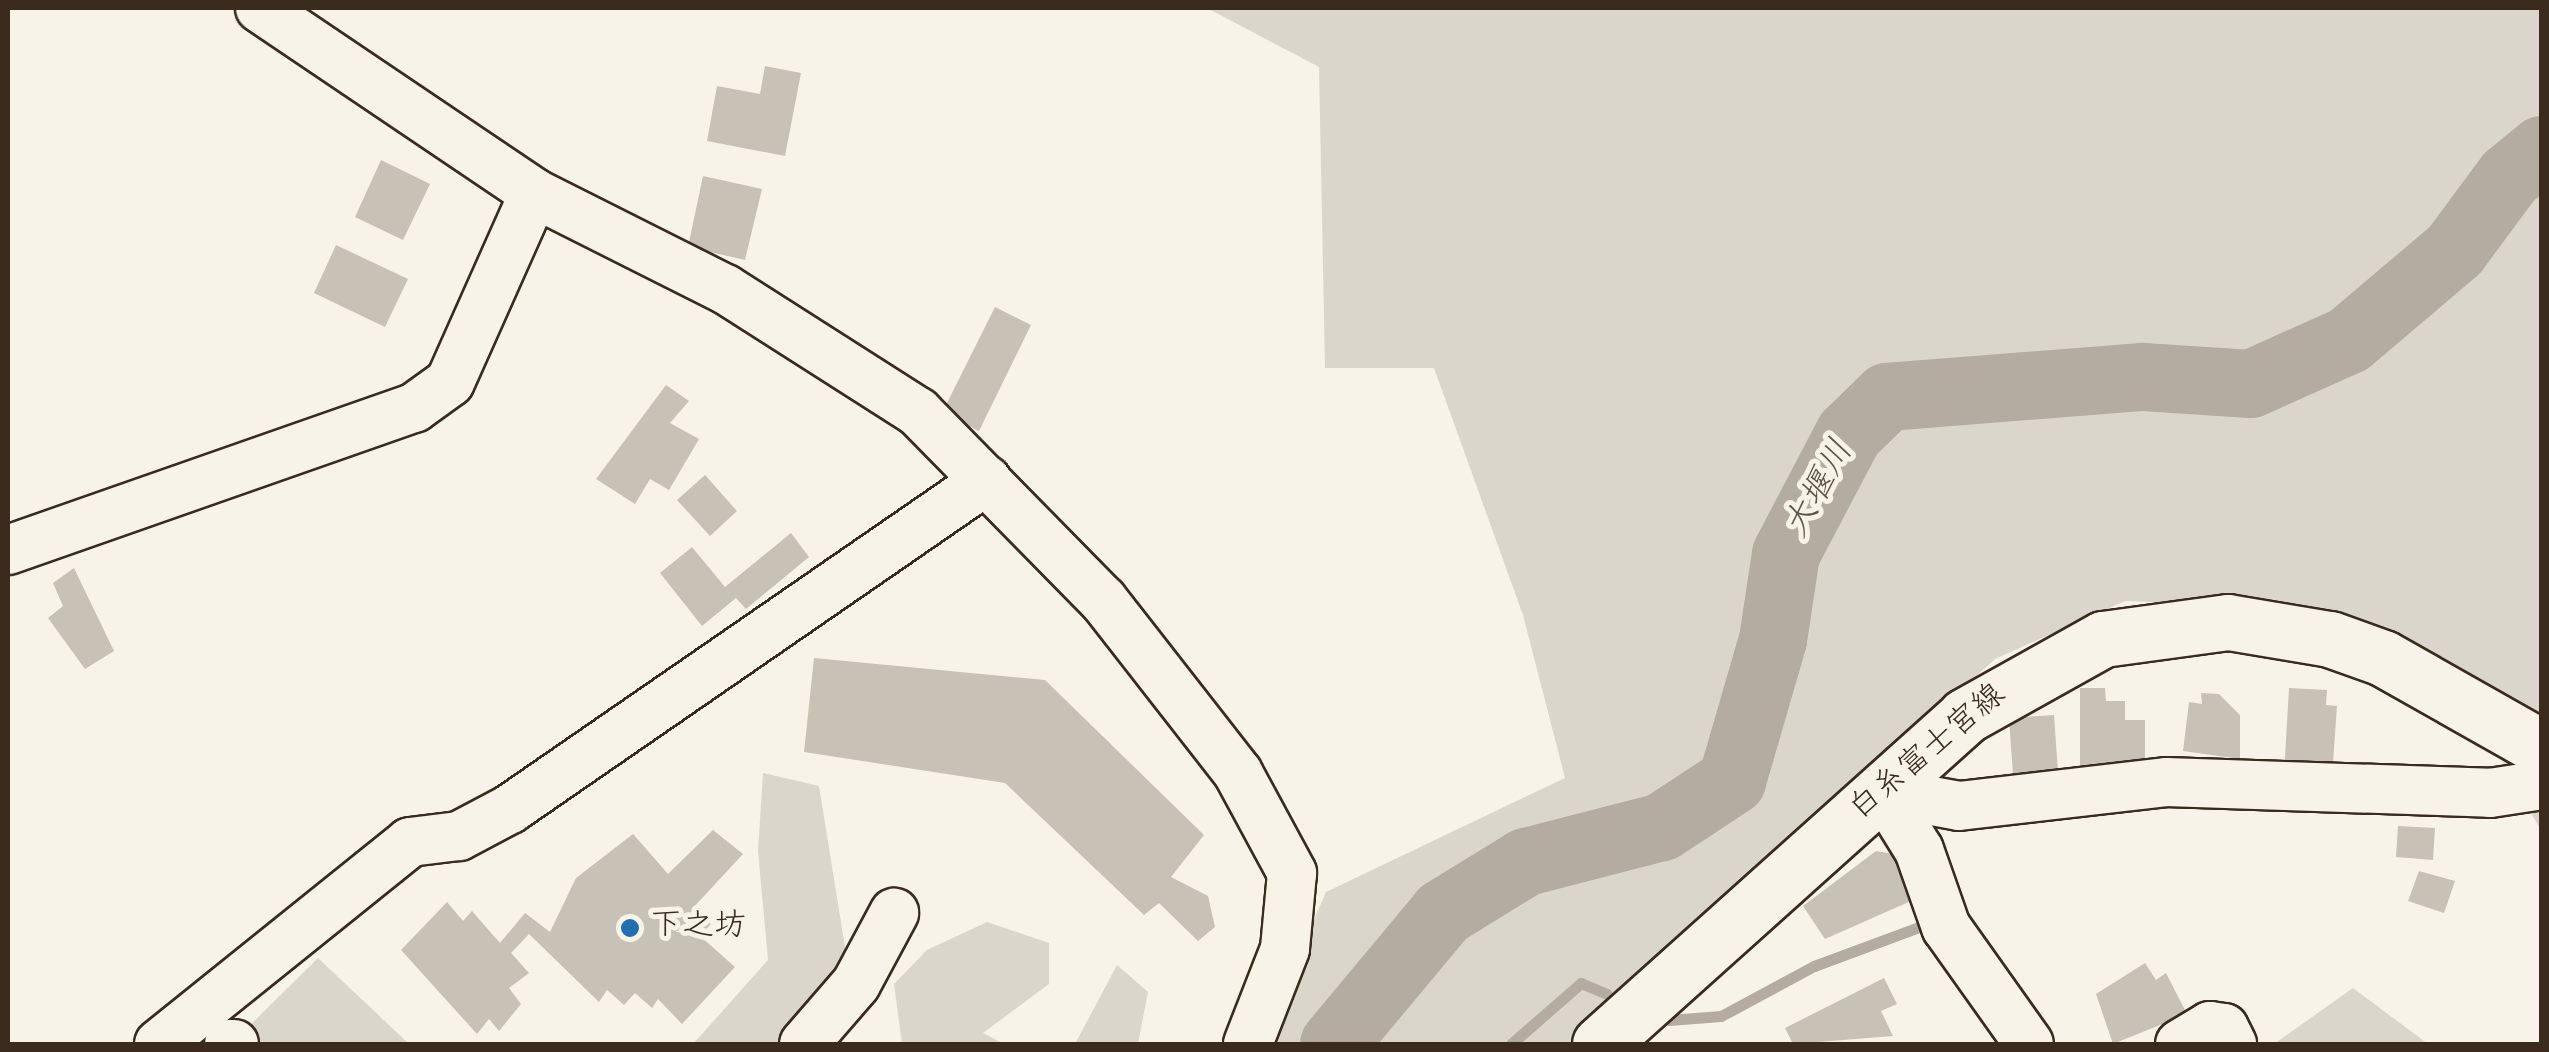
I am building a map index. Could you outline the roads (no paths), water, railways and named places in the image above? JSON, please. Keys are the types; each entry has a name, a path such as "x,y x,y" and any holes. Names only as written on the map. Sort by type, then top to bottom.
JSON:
{"main road":[{"name":"白糸富士宮線","path":"1600,1044 1883,792 2030,672 2102,639 2177,624 2228,622 2330,639 2382,658 2542,748"}],"street":[{"path":"260,8 534,194 825,348 918,412 1103,600 1238,772 1292,872 1285,949 1248,1044"},
{"path":"8,550 414,408 450,382 534,194"},
{"path":"159,1044 410,842 459,836 510,809 988,480"},
{"path":"1883,792 1959,806 2166,782 2490,792 2542,785"},
{"path":"1883,792 1919,850 1946,927 2028,1044"},
{"path":"804,1044 856,984 894,913"},
{"path":"2180,1044 2210,1026 2224,1028 2232,1044"}],"waterway":[{"name":"大堰川","path":"1334,1044 1443,913 1526,862 1662,827 1732,781 1773,640 1786,554 1849,434 1887,397 2143,377 2251,384 2349,340 2455,250 2509,177 2542,150"},
{"path":"1669,1020 1721,1016 1814,966 1927,924"},
{"path":"1511,1044 1581,983 1607,994"}],"place":[{"name":"下之坊","path":"630,928"}]}
